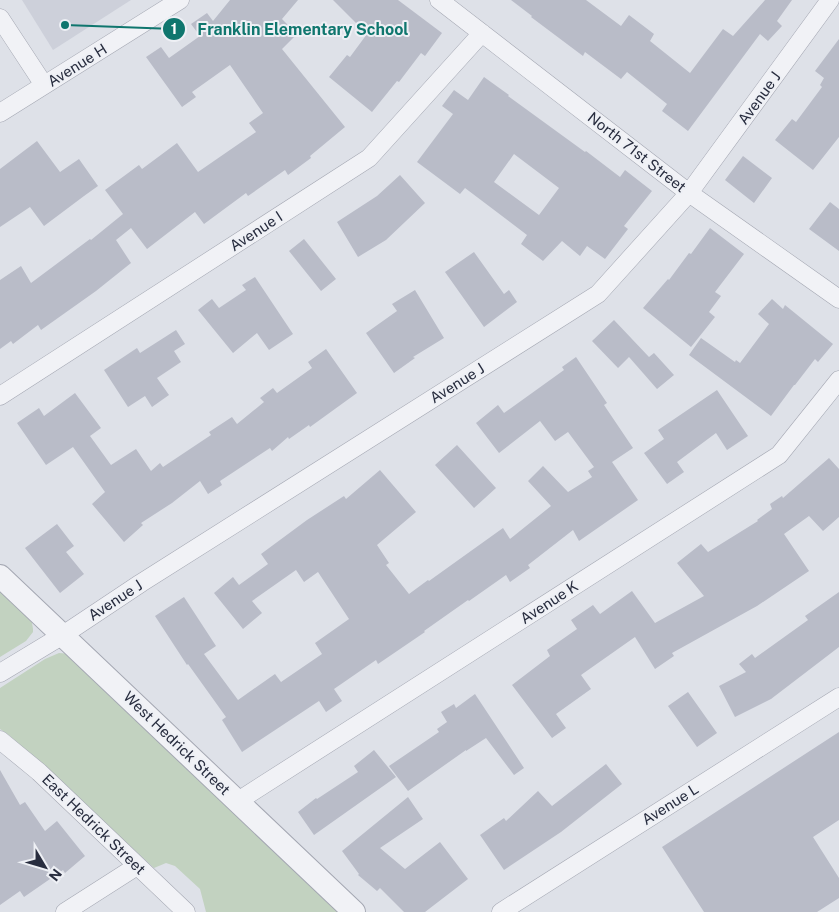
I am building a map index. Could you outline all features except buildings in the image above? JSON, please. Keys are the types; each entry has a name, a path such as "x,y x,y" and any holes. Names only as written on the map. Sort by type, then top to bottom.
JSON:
{"street":[{"name":"Avenue H","path":"0,113 180,0"},
{"name":"North 71st Street","path":"439,0 689,193 839,300"},
{"name":"Avenue J","path":"0,673 63,635 109,603 598,294 689,193 830,0"},
{"path":"0,18 44,85"},
{"name":"Avenue I","path":"0,396 369,158 482,33"},
{"name":"Avenue K","path":"238,801 779,455 839,380"},
{"name":"West Hedrick Street","path":"0,576 354,912"},
{"name":"Avenue L","path":"501,912 839,697"},
{"name":"East Hedrick Street","path":"0,740 39,772 186,912"},
{"path":"65,912 137,866"}],"shaded area":[{"path":"22,0 131,0 53,50"}],"green space":[{"path":"0,587 31,617 33,632 26,641 0,657"},
{"path":"59,653 72,654 343,912 206,912 200,889 175,866 166,863 154,868 10,736 0,729 0,688 45,659"}],"place":[{"name":"Franklin Elementary School","path":"65,25"}]}
